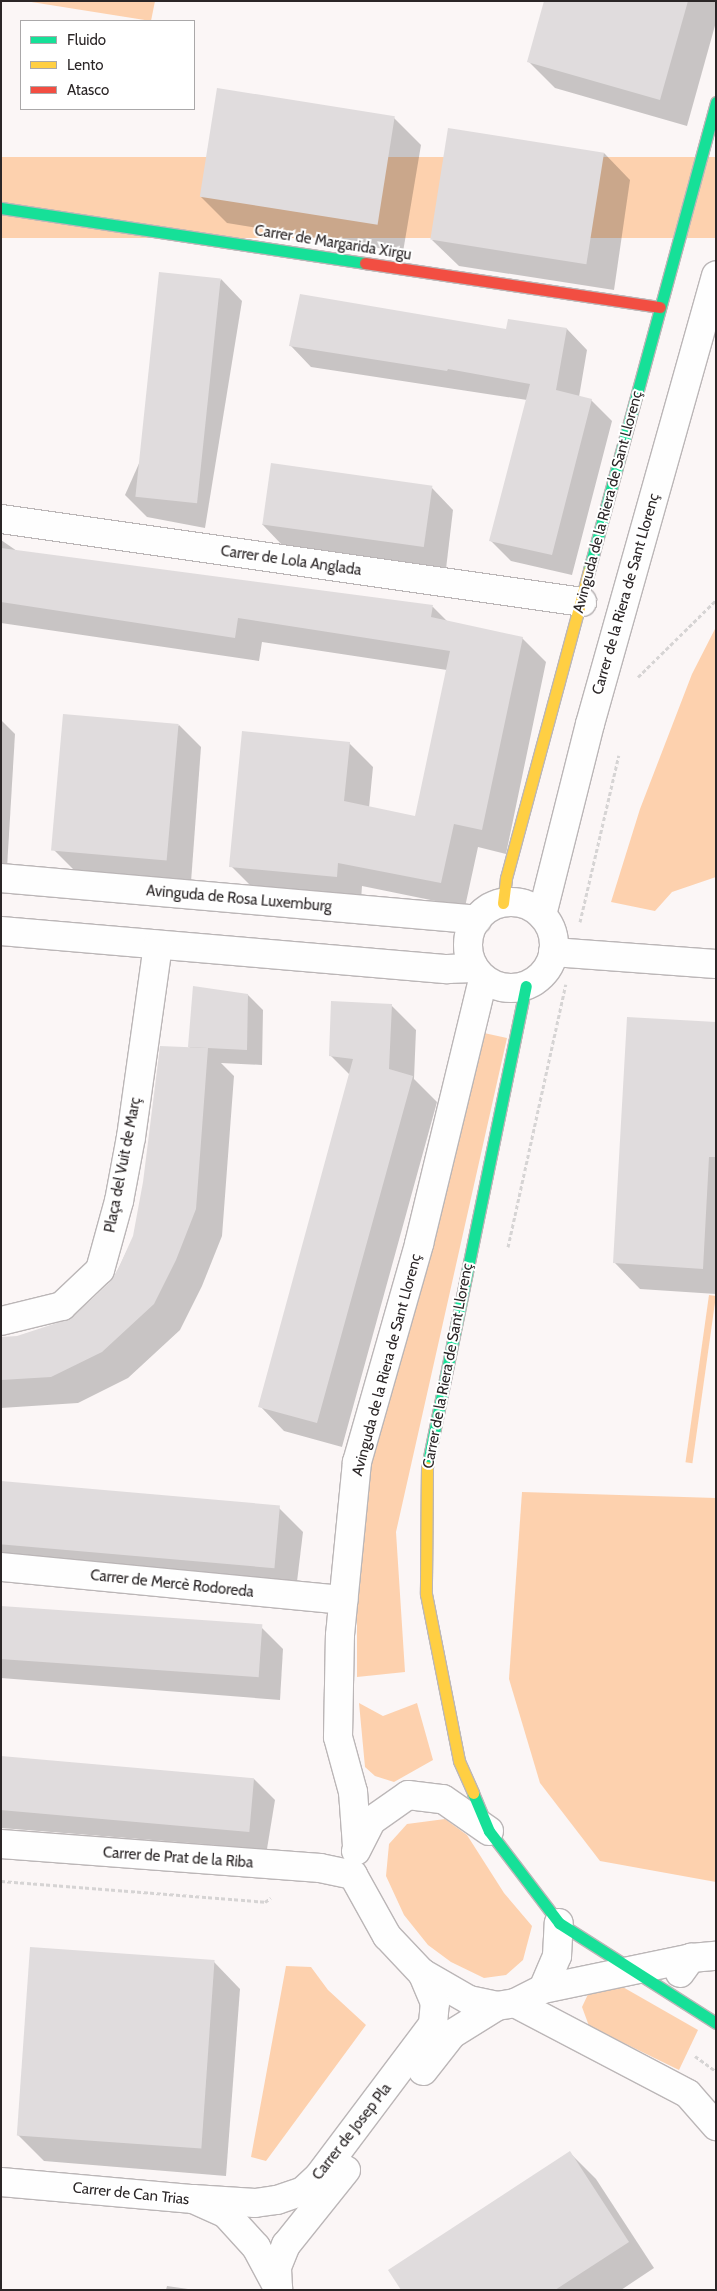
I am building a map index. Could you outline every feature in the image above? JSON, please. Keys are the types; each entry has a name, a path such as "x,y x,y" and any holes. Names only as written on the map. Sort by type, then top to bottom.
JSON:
{"street":[{"name":"Avinguda de la Riera de Sant Llorenç","path":"503,903 506,878 716,102"},
{"name":"Carrer de Margarida Xirgu","path":"1,208 660,308"},
{"name":"Carrer de la Riera de Sant Llorenç","path":"542,915 590,724 716,275"},
{"name":"Carrer de Lola Anglada","path":"1,519 582,602"},
{"name":"Avinguda de Rosa Luxemburg","path":"1,878 477,920"},
{"path":"479,973 468,941 477,920 490,908 503,903 517,903 542,915 563,952"},
{"path":"1,931 447,969 479,973 499,987 526,986 544,972 563,952"},
{"name":"Plaça del Vuit de Març","path":"1,1321 62,1306 100,1270 119,1201 131,1137 158,945"},
{"path":"563,952 716,964"},
{"name":"Avinguda de la Riera de Sant Llorenç","path":"357,1846 352,1792 338,1737 343,1600 357,1462 419,1244 479,973"},
{"name":"Carrer de la Riera de Sant Llorenç","path":"526,986 426,1470 426,1594 459,1761 489,1831 559,1923 633,1973 666,1990 716,2023"},
{"name":"Carrer de Mercè Rodoreda","path":"1,1567 343,1600"},
{"path":"489,1831 443,1799 408,1795 371,1821 357,1846 353,1875 387,1936 422,1973 469,2000 506,2004 688,2094 716,2126"},
{"name":"Carrer de Prat de la Riba","path":"1,1844 320,1868 353,1875"},
{"path":"543,1989 557,1956 559,1923"},
{"path":"543,1989 633,1973 703,1957"},
{"path":"666,1990 703,1957"},
{"name":"Carrer de Josep Pla","path":"193,2199 255,2203 277,2200 303,2191 319,2176 433,2024 435,2003 422,1973"},
{"name":"Carrer de Josep Pla","path":"278,2289 280,2258 304,2219 445,2042 458,2030 506,2004 543,1989"},
{"name":"Carrer de Can Trias","path":"1,2182 193,2199 226,2214 256,2246 278,2289"}],"path":[{"path":"639,670 636,679 716,600"},
{"path":"508,1248 563,952 621,746"}],"shaded area":[{"path":"25,1 155,1 151,20"},
{"path":"1,157 716,157 716,238 1,238"},
{"path":"716,627 716,877 672,892 655,911 611,902 640,809 692,674"},
{"path":"484,1033 507,1038 396,1532 405,1672 357,1677 357,1522 380,1418"},
{"path":"709,1295 716,1296 692,1463 685,1462"},
{"path":"522,1492 716,1498 716,1882 600,1861 540,1783 509,1679"},
{"path":"359,1703 383,1716 417,1703 433,1760 394,1782 375,1776 365,1767"},
{"path":"445,1819 467,1835 504,1893 532,1926 523,1960 506,1975 484,1978 451,1962 428,1945 404,1915 386,1876 389,1844 407,1824"},
{"path":"286,1966 311,1967 328,1990 366,2025 266,2161 251,2157"},
{"path":"614,1982 698,2030 679,2070 589,2026 582,2007 591,1988"}],"building":[{"path":"544,1 688,1 660,100 527,62"},
{"path":"217,88 395,116 378,225 200,197"},
{"path":"448,128 604,153 586,264 430,240"},
{"path":"159,272 221,278 197,503 135,497"},
{"path":"300,294 506,329 508,319 567,328 556,390 592,399 552,555 489,541 530,384 448,369 447,371 289,346"},
{"path":"271,463 432,486 424,547 262,524"},
{"path":"1,548 433,605 431,617 523,637 482,830 454,824 441,883 338,863 337,877 229,867 242,731 350,742 344,801 415,816 450,651 238,618 235,638 1,602"},
{"path":"63,714 179,724 167,861 51,850"},
{"path":"193,986 248,994 247,1050 188,1047"},
{"path":"331,1001 392,1004 389,1069 413,1076 317,1423 258,1407 353,1059 329,1056"},
{"path":"627,1017 716,1022 716,1157 709,1157 703,1269 613,1263"},
{"path":"160,1046 208,1048 196,1209 176,1260 154,1304 102,1352 51,1377 1,1380 1,1337 17,1336 72,1318 111,1281 119,1267 133,1236 143,1182"},
{"path":"1,1481 280,1505 274,1568 1,1544"},
{"path":"1,1606 262,1624 259,1677 1,1659"},
{"path":"1,1756 254,1778 249,1832 1,1810"},
{"path":"30,1947 215,1960 201,2148 17,2136"},
{"path":"570,2151 629,2242 555,2290 401,2290 388,2270"}],"traffic: fast":[{"path":"589,570 716,102"},
{"path":"1,208 365,263"},
{"path":"427,1467 526,986"},
{"path":"473,1793 489,1831 559,1923 716,2023"}],"traffic: slow":[{"path":"503,903 506,878 589,570"},
{"path":"427,1467 426,1594 459,1761 473,1793"}],"traffic: jam":[{"path":"365,263 660,307"}]}
